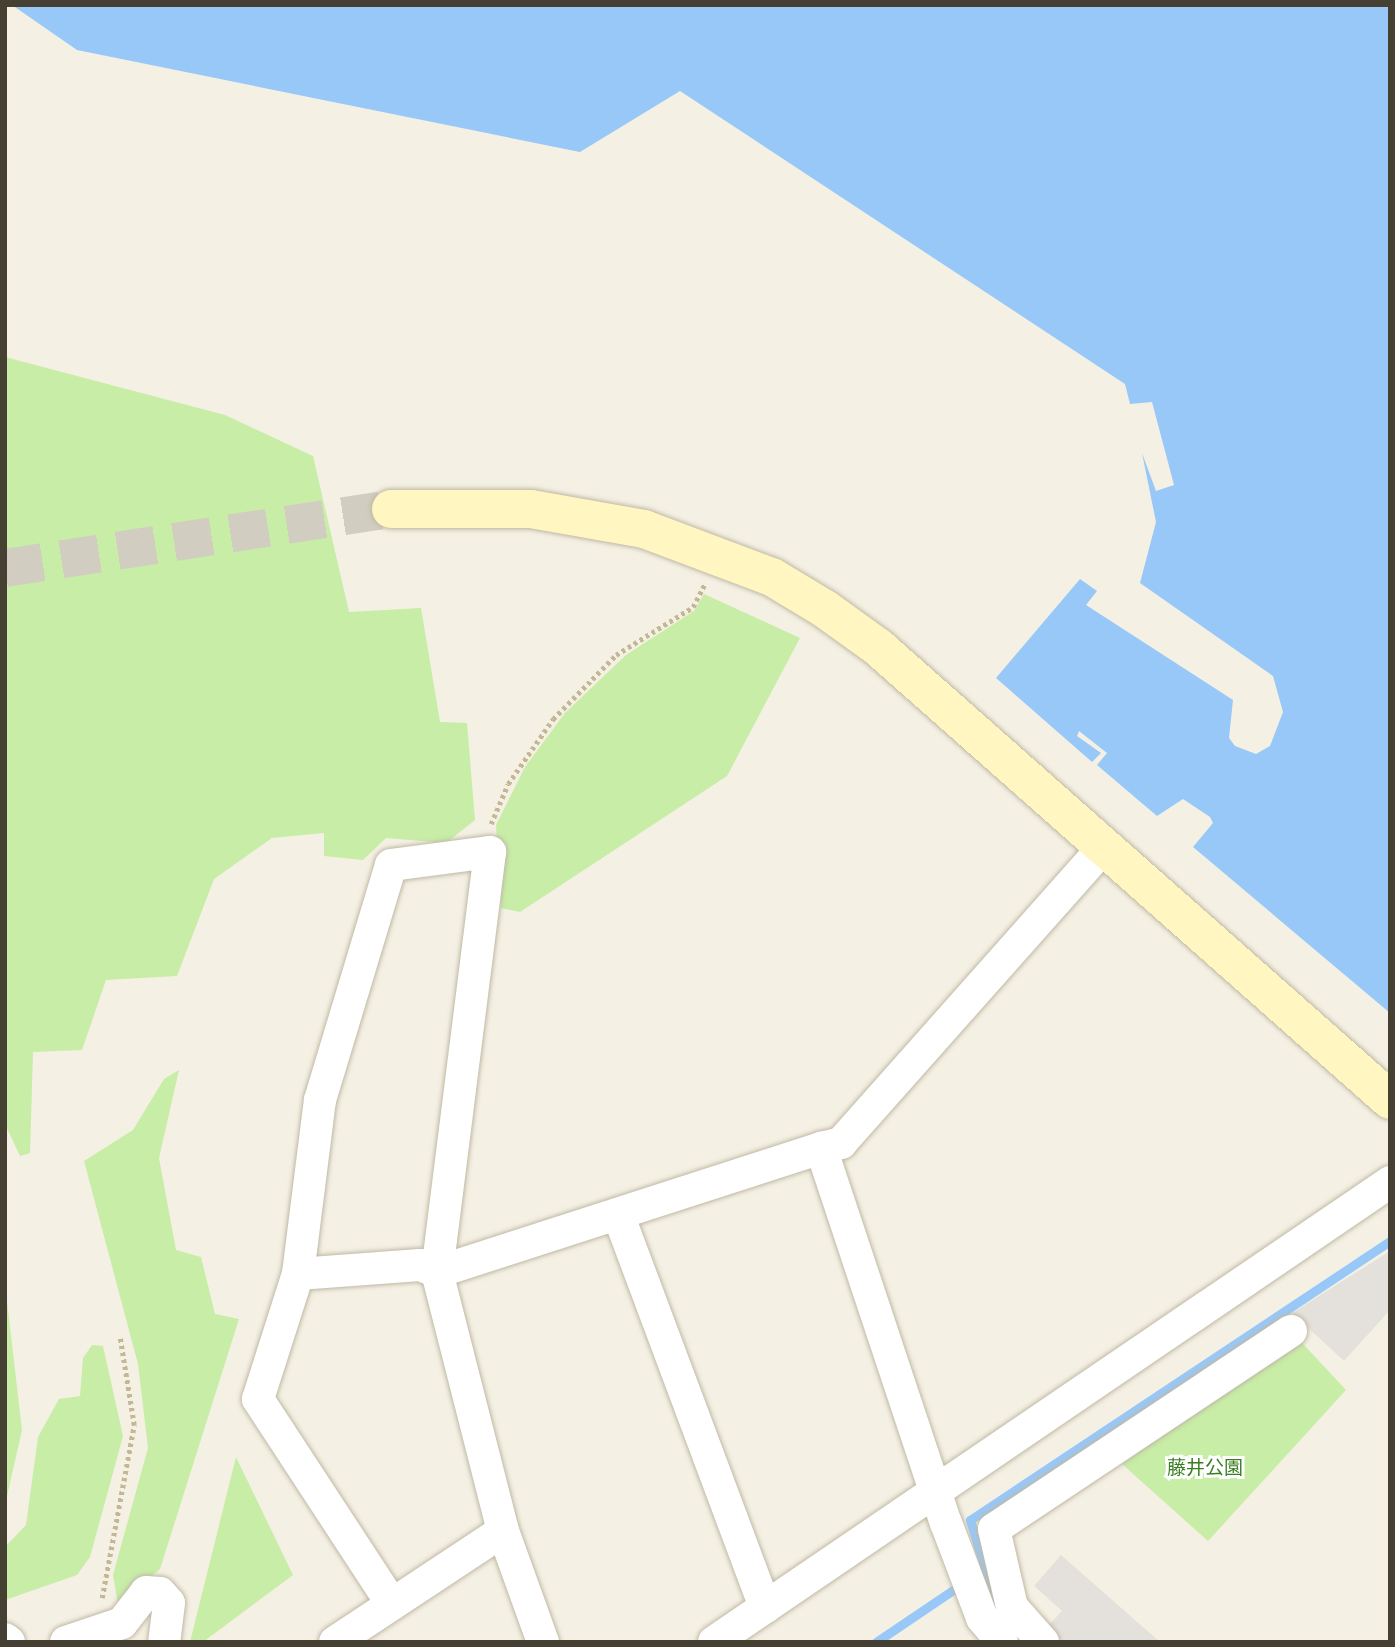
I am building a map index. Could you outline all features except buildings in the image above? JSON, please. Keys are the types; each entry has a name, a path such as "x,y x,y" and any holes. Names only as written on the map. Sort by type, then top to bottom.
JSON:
{"street":[{"path":"391,509 457,504 591,518 644,529 772,577 879,648 1390,1100"},
{"path":"298,1274 420,1265 437,1272 841,1143 1104,847"},
{"path":"392,1604 258,1399 298,1274 320,1100 391,865 490,852 437,1272 503,1531 543,1642"},
{"path":"821,1148 982,1618 1002,1642"},
{"path":"714,1642 1390,1182"},
{"path":"618,1214 765,1607"},
{"path":"1043,1642 1012,1606 994,1529 1291,1331"},
{"path":"335,1642 503,1531"},
{"path":"66,1642 101,1633 122,1623 146,1592 160,1592 169,1603 164,1642"}],"path":[{"path":"490,852 491,824 508,784 553,719 616,655 693,607 706,582"},
{"path":"101,1633 104,1563 134,1425 120,1338"}],"green space":[{"path":"5,357 225,415 313,456 349,612 421,608 440,722 467,723 475,820 446,843 386,838 363,860 324,856 324,833 272,838 214,879 177,976 106,980 82,1050 33,1052 30,1153 20,1156 5,1124"},
{"path":"704,594 800,638 727,776 520,912 501,908 496,825 525,767 565,713 626,655 694,611"},
{"path":"179,1070 159,1158 176,1250 201,1257 215,1314 239,1319 160,1569 118,1605 113,1575 148,1448 138,1364 84,1161 133,1130 164,1079"},
{"path":"5,1284 22,1430 5,1505"},
{"name":"藤井公園","path":"1291,1331 1346,1390 1208,1541 1122,1464"},
{"path":"92,1345 103,1346 123,1436 90,1557 77,1575 5,1600 5,1547 26,1525 38,1437 59,1399 80,1396 83,1358"},
{"path":"236,1457 293,1575 203,1642 190,1642"}],"shaded area":[{"path":"1390,1251 1390,1310 1344,1361 1292,1313"},
{"path":"1061,1555 1160,1642 1063,1642 1047,1627 1062,1611 1034,1586"}],"water":[{"path":"12,5 1390,5 1390,1013 1193,847 1213,823 1210,817 1183,799 1157,816 1097,765 1107,753 1079,731 1077,736 1101,753 1092,762 996,678 1080,579 1097,591 1086,605 1233,700 1229,738 1235,746 1256,754 1270,746 1283,712 1273,676 1140,583 1156,522 1142,453 1156,491 1174,485 1152,402 1130,404 1125,384 680,91 580,152 77,50"}],"waterway":[{"path":"997,1608 970,1520 1390,1241"},
{"path":"876,1642 962,1584"}],"tunnel":[{"path":"5,568 391,509"}]}
